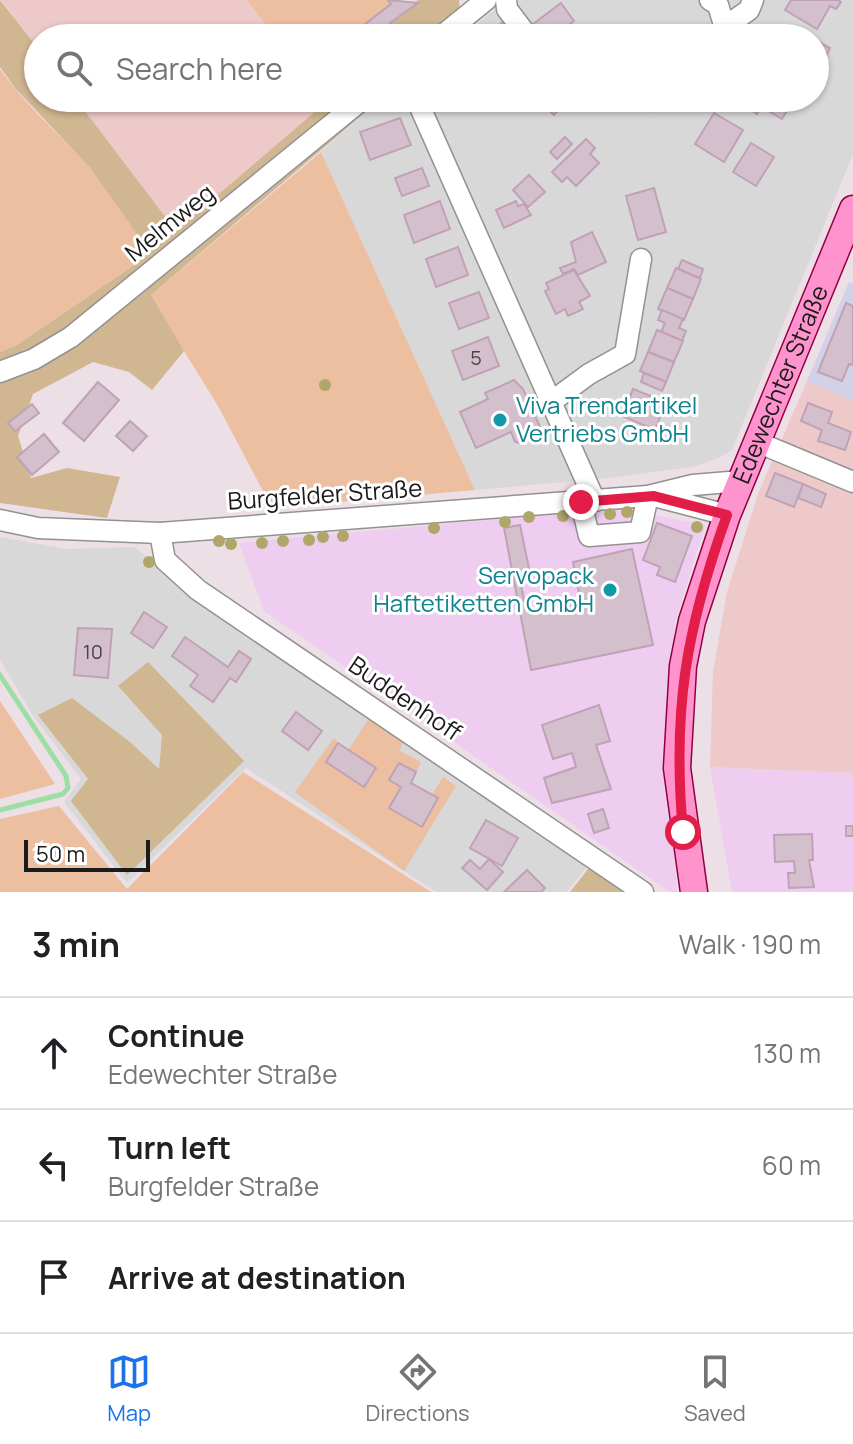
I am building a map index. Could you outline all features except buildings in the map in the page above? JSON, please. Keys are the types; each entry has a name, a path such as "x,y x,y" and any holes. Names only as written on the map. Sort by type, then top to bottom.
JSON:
{"main road":[{"name":"Edewechter Straße","path":"694,892 678,784 678,721 692,621 727,515 853,212"}],"street":[{"path":"460,10 486,0"},
{"path":"506,0 507,9 518,24"},
{"path":"710,0 718,5 724,24"},
{"path":"735,24 749,10 753,0"},
{"name":"Melmweg","path":"0,372 34,359 71,337 347,112"},
{"path":"422,112 551,402 588,501 589,536 640,532 651,496"},
{"path":"551,402 589,374 625,354 641,259"},
{"path":"757,442 853,482"},
{"name":"Burgfelder Straße","path":"0,520 65,530 160,533 651,496 693,485 741,481"},
{"name":"Burgfelder Straße","path":"651,496 727,515"},
{"name":"Buddenhoff","path":"160,533 165,560 198,590 643,892"}],"shaded area":[{"path":"0,0 24,30 24,98 0,67"},
{"path":"1,0 247,0 265,24 24,24 24,30"},
{"path":"247,0 388,0 391,4 365,24 265,24"},
{"path":"418,0 459,0 461,24 390,23"},
{"path":"507,0 853,0 853,154 732,450 719,458 693,467 475,490 321,152 366,112 829,112 829,24 477,24"},
{"path":"0,69 24,98 24,112 37,112 119,204 135,229 146,257 17,345 0,352"},
{"path":"38,112 86,112 176,231 315,112 366,112 151,295 184,351 152,390 129,372 93,362 33,394 18,436 31,478 67,468 120,477 107,518 0,503 0,352 17,345 146,257 139,237 91,169"},
{"path":"86,112 316,112 176,232"},
{"path":"321,152 475,490 272,508 218,406 150,296"},
{"path":"849,282 853,284 853,401 807,381"},
{"path":"807,381 853,401 853,773 710,767 713,672 727,592 758,494"},
{"path":"618,508 705,525 675,623 666,731 677,892 670,892 264,611 239,543"},
{"path":"0,537 67,549 135,547 168,576 589,864 567,892 436,892 246,768 127,883 64,802 81,779 34,717 0,660","holes":["118,686 243,761 88,779 39,715 72,699 130,742 159,769 162,735"]},
{"path":"148,662 244,761 127,875 71,801 88,779 38,715 72,698 130,742 159,769 162,735 118,686"},
{"path":"0,701 55,784 0,799"},
{"path":"370,717 404,738 400,751 421,762 416,772 399,763 389,780 401,787 422,826 438,799 432,795 443,777 456,786 404,871 295,792 334,738 338,743 326,762 364,787 348,750"},
{"path":"710,767 853,773 853,892 732,892"},
{"path":"243,772 431,892 0,892 0,819 59,806 127,889"},
{"path":"592,864 633,892 570,892"}],"waterway":[{"path":"0,675 66,776 68,788 63,794 0,810"}],"place":[{"name":"Viva Trendartikel Vertriebs GmbH","path":"500,420"},
{"name":"Servopack Haftetiketten GmbH","path":"610,590"}],"route":[{"path":"581,502 654,496 713,508 727,515 706,572 683,666 677,768 683,832"}]}
